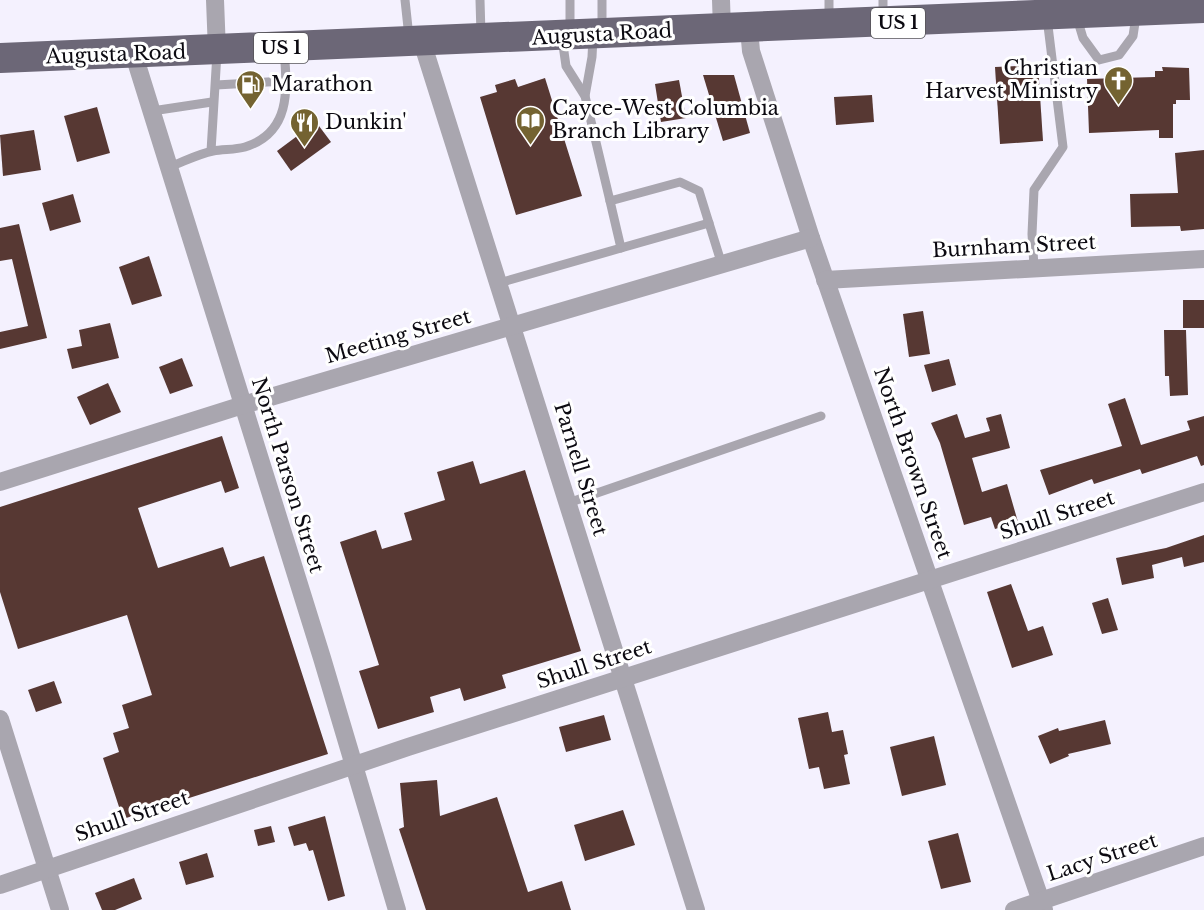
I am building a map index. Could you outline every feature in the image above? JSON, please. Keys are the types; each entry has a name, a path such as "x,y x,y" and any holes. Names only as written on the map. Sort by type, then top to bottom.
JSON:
{"main road":[{"name":"Augusta Road","path":"0,58 582,35 731,19 829,13 964,14 1204,9"}],"street":[{"path":"215,0 217,51"},
{"name":"North Brown Street","path":"731,19 751,51 825,280 1042,906"},
{"name":"Parnell Street","path":"416,42 513,326 696,910"},
{"name":"North Parson Street","path":"134,54 398,910"},
{"name":"Meeting Street","path":"0,482 243,405 811,238"},
{"name":"Burnham Street","path":"825,280 1204,259"},
{"name":"Shull Street","path":"0,885 353,766 1204,492"},
{"path":"0,719 60,910"},
{"name":"Lacy Street","path":"1014,910 1042,906 1204,846"}],"lane":[{"path":"405,0 416,42"},
{"path":"480,0 481,40"},
{"path":"570,0 592,57 585,96"},
{"path":"602,0 566,66 585,96 621,248"},
{"path":"1049,13 1083,38 1100,60 1119,55 1133,36 1137,11"},
{"path":"1035,267 1032,234 1034,190 1063,147 1049,13"},
{"path":"169,167 212,151 243,147 266,138 281,121 285,81 284,48"},
{"path":"212,151 212,102 216,85 217,51"},
{"path":"216,85 285,81"},
{"path":"152,111 212,102"},
{"path":"610,201 680,182 699,191 722,265"},
{"path":"499,283 709,224"},
{"path":"568,503 821,416"}],"building":[{"path":"1038,65 1043,141 1000,144 995,67"},
{"name":"Christian Harvest Ministry","path":"1162,67 1189,68 1190,100 1176,100 1176,104 1173,104 1173,138 1159,138 1159,130 1089,133 1087,79 1155,77 1155,71 1163,71"},
{"path":"703,75 734,75 750,133 723,141"},
{"name":"Cayce-West Columbia Branch Library","path":"545,78 582,196 516,215 480,97 497,92 495,85 515,79 518,87"},
{"path":"679,80 686,118 661,122 655,84"},
{"path":"872,95 874,122 836,125 834,97"},
{"path":"97,107 110,153 77,162 64,116"},
{"name":"Dunkin'","path":"316,122 331,142 291,171 277,151"},
{"path":"34,130 41,170 3,176 0,135"},
{"path":"1204,150 1204,229 1181,231 1180,226 1131,227 1130,194 1178,193 1175,153"},
{"path":"73,194 81,222 50,231 42,203"},
{"path":"19,224 47,338 0,349 0,332 28,326 12,259 0,261 0,228"},
{"path":"149,256 162,296 132,305 119,267"},
{"path":"1183,300 1204,300 1204,328 1183,328"},
{"path":"923,311 930,354 909,357 903,314"},
{"path":"110,323 119,358 72,369 67,349 82,346 79,330"},
{"path":"1164,330 1186,330 1188,395 1170,396 1169,376 1165,376"},
{"path":"182,358 193,386 170,394 159,367"},
{"path":"949,359 956,385 932,392 924,365"},
{"path":"108,383 121,412 90,425 77,397"},
{"path":"1125,398 1141,445 1190,430 1187,421 1204,416 1204,465 1201,466 1197,456 1142,474 1140,469 1094,484 1092,479 1049,495 1040,470 1122,446 1108,404"},
{"path":"957,414 965,438 990,431 986,418 1001,414 1010,448 972,458 982,492 1007,484 1018,522 995,529 991,517 964,525 940,443 931,423"},
{"path":"222,436 239,488 225,493 221,481 138,508 158,568 223,547 230,567 264,556 328,754 123,819 103,758 119,752 113,733 129,728 122,705 152,695 127,615 18,649 0,592 0,507"},
{"path":"473,461 480,484 525,470 581,651 502,675 506,688 464,701 460,688 430,697 434,712 378,729 359,671 379,665 340,542 376,530 382,549 412,540 404,513 445,500 437,472"},
{"path":"1204,535 1204,562 1184,567 1182,557 1152,565 1154,578 1122,585 1116,558 1166,548"},
{"path":"1011,584 1028,631 1043,626 1053,655 1012,668 987,592"},
{"path":"1108,598 1118,630 1102,634 1092,603"},
{"path":"54,681 62,703 36,712 28,690"},
{"path":"828,712 832,732 843,730 848,754 844,755 850,784 824,789 819,767 809,769 798,718"},
{"path":"604,715 611,740 566,752 559,727"},
{"path":"1105,720 1111,744 1068,754 1069,756 1050,764 1038,736 1058,728 1059,731"},
{"path":"934,736 946,785 902,796 890,747"},
{"path":"437,780 440,816 497,797 528,892 562,881 571,910 426,910 399,829 404,827 400,783"},
{"path":"623,810 635,845 585,861 574,825"},
{"path":"325,816 345,896 328,901 313,850 309,851 306,843 294,846 288,827"},
{"path":"271,826 275,842 258,846 254,830"},
{"path":"958,833 971,882 941,889 928,841"},
{"path":"207,853 214,877 186,885 179,862"},
{"path":"134,878 142,899 115,910 102,910 95,893"}],"place":[{"name":"Christian Harvest Ministry","path":"1119,106"},
{"name":"Marathon","path":"250,110"},
{"name":"Cayce-West Columbia Branch Library","path":"531,146"},
{"name":"Dunkin'","path":"304,148"}]}
